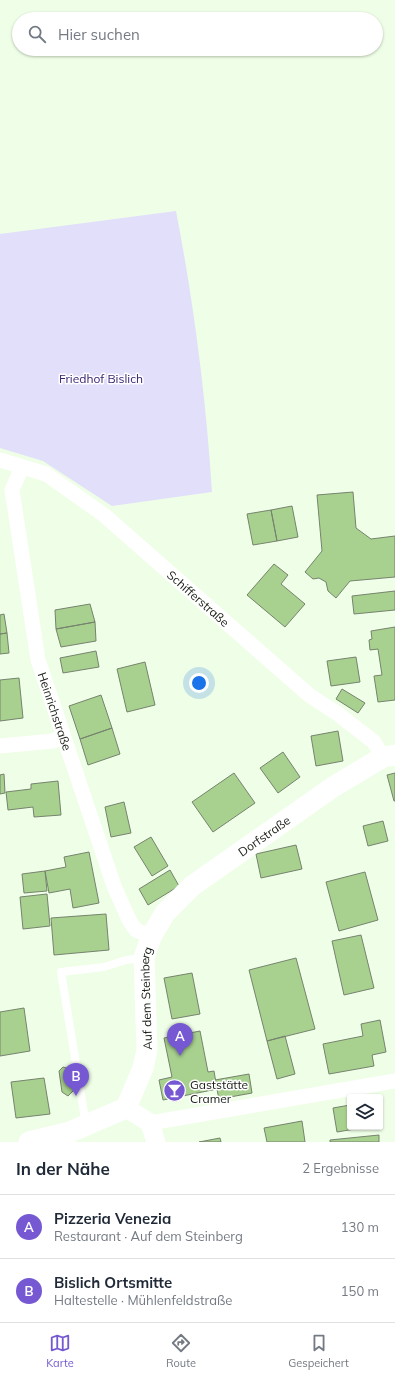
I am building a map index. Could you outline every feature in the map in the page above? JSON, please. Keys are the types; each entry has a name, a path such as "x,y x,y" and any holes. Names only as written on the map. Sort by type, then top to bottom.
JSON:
{"main road":[{"name":"Dorfstraße","path":"151,937 165,913 192,886 333,787 389,756"},
{"name":"Auf dem Steinberg","path":"126,1108 137,1082 147,1050 144,958 151,937"},
{"path":"29,1142 70,1132 126,1108"}],"street":[{"name":"Schifferstraße","path":"0,460 46,474 104,515 309,695 338,714 374,742 389,756"},
{"name":"Heinrichstraße","path":"22,466 12,490 38,660 114,886 126,913 136,930 151,937"},
{"path":"0,746 54,741 63,736"},
{"path":"150,1123 395,1081"},
{"path":"126,1108 150,1123 156,1142"}],"lane":[{"path":"86,1126 61,972 104,967 126,960 144,958"}],"green space":[{"name":"Friedhof Bislich","path":"176,211 198,351 212,492 112,506 43,461 0,448 0,234"}],"building":[{"path":"353,492 356,528 371,539 395,536 395,577 350,581 336,598 328,591 326,582 319,578 313,579 305,572 322,551 317,495"},
{"path":"292,506 298,537 277,541 271,510"},
{"path":"271,510 277,541 253,545 247,514"},
{"path":"274,564 288,575 281,584 305,604 285,627 247,595"},
{"path":"395,591 395,610 354,614 352,596"},
{"path":"90,604 95,622 56,629 55,610"},
{"path":"4,614 7,633 0,634 0,615"},
{"path":"95,622 96,641 61,647 56,629"},
{"path":"395,627 395,700 378,702 374,676 382,675 378,649 370,650 369,640 372,639 371,631"},
{"path":"7,633 9,653 0,654 0,634"},
{"path":"96,651 99,667 63,673 60,658"},
{"path":"356,657 360,682 331,686 327,661"},
{"path":"145,662 155,705 127,712 117,669"},
{"path":"19,678 23,718 0,721 0,680"},
{"path":"342,689 365,703 358,713 336,699"},
{"path":"101,695 112,728 80,739 69,706"},
{"path":"112,728 120,754 88,765 80,739"},
{"path":"338,731 343,761 316,766 311,736"},
{"path":"283,752 300,777 278,793 260,768"},
{"path":"234,773 255,803 213,832 192,802"},
{"path":"395,773 395,801 394,801 387,775"},
{"path":"4,774 5,793 0,794 0,775"},
{"path":"58,781 61,815 34,817 33,807 8,810 6,792 31,789 31,784"},
{"path":"124,802 131,833 111,837 105,807"},
{"path":"383,821 388,841 368,846 363,826"},
{"path":"151,837 168,866 152,876 134,847"},
{"path":"296,845 302,869 261,878 256,854"},
{"path":"89,852 99,903 73,908 70,889 49,893 45,871 66,867 64,857"},
{"path":"170,870 179,886 148,905 139,889"},
{"path":"45,871 47,891 24,893 22,874"},
{"path":"365,872 378,920 339,931 326,882"},
{"path":"47,894 50,926 23,929 20,897"},
{"path":"106,914 109,950 54,955 51,918"},
{"path":"361,935 374,988 344,995 332,941"},
{"path":"296,958 315,1029 267,1041 249,970"},
{"path":"192,973 200,1014 172,1019 164,978"},
{"path":"24,1008 30,1051 0,1056 0,1012"},
{"path":"380,1020 386,1052 372,1055 374,1066 329,1074 323,1044 363,1036 361,1024"},
{"path":"200,1031 208,1072 214,1071 217,1089 163,1100 159,1080 172,1077 164,1038"},
{"path":"285,1036 295,1074 277,1079 267,1041"},
{"path":"63,1067 70,1069 74,1090 68,1096 62,1092 59,1071"},
{"path":"249,1074 252,1093 219,1099 215,1080"},
{"path":"44,1078 50,1114 16,1118 11,1082"},
{"path":"347,1106 347,1130 349,1130 337,1132 333,1108"},
{"path":"302,1121 305,1142 267,1142 264,1128"},
{"path":"379,1135 379,1142 330,1142 330,1140"},
{"path":"220,1138 221,1142 199,1142"}],"place":[{"name":"Pizzeria Venezia","path":"180,1056"},
{"name":"Gaststätte Cramer","path":"175,1091"},
{"name":"Bislich Ortsmitte","path":"76,1096"}]}
